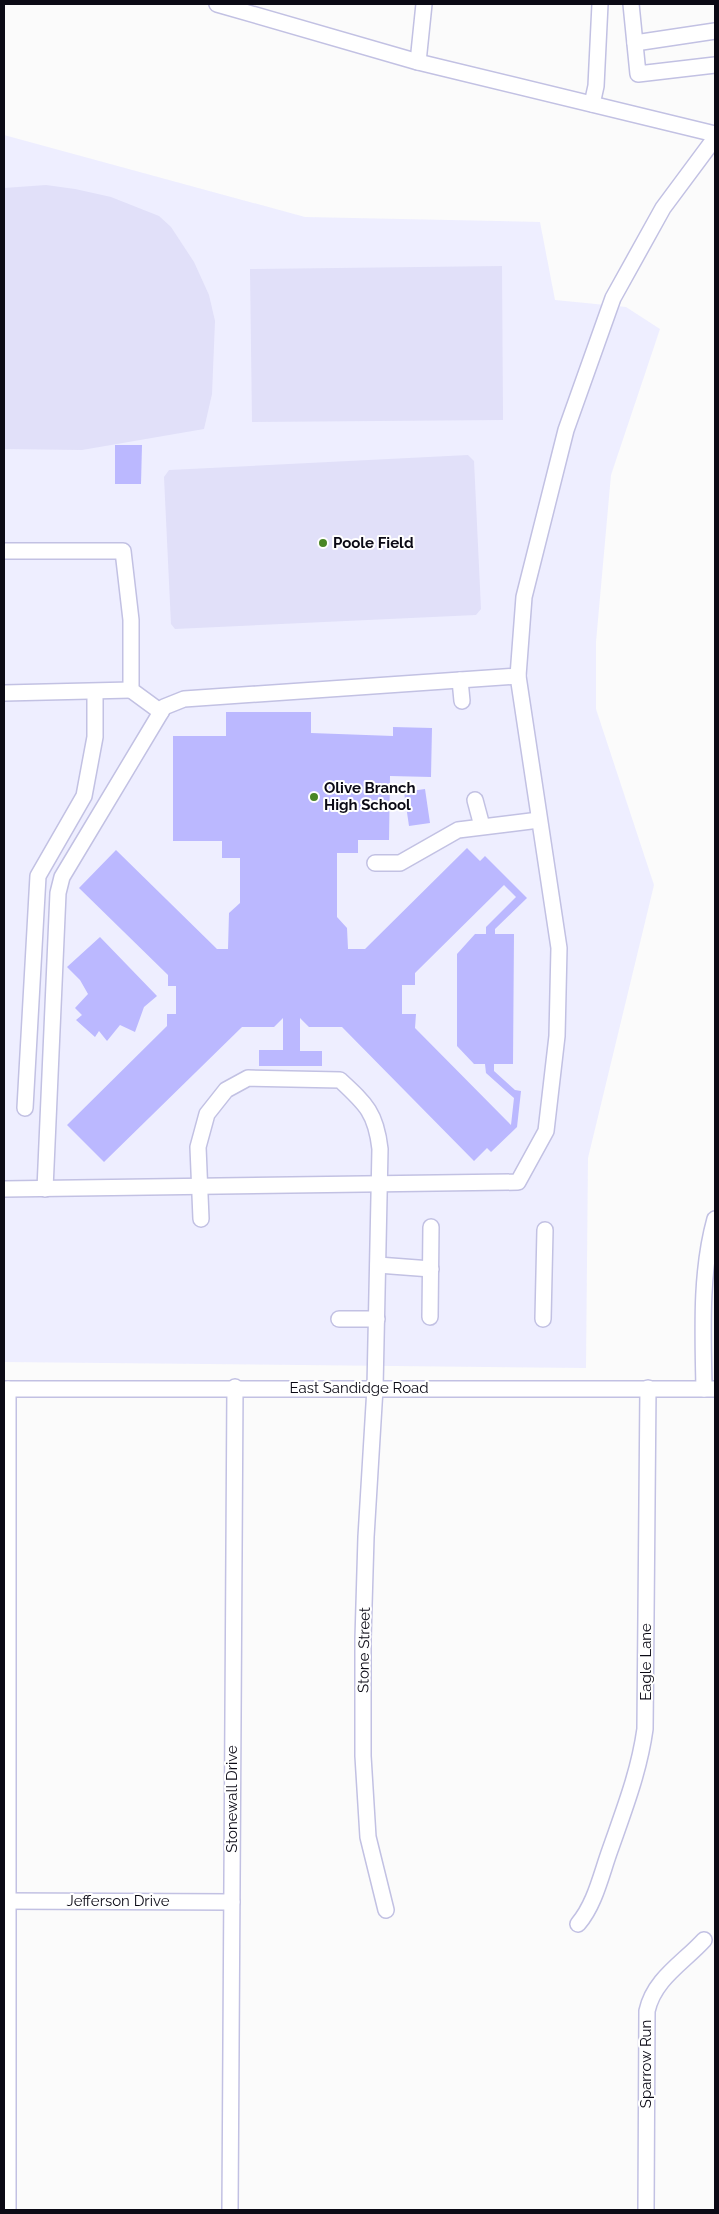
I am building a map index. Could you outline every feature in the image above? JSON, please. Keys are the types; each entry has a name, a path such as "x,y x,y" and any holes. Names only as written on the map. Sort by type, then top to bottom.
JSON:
{"street":[{"path":"4,1190 518,1182 546,1131 557,1036 558,948 518,676 524,597 566,430 613,298 663,208 715,136 418,62 263,10 218,4"},
{"path":"418,62 424,4"},
{"path":"592,104 596,86 600,4"},
{"path":"631,4 638,74 715,64"},
{"path":"635,43 715,31"},
{"path":"4,551 124,551 131,620 131,690"},
{"path":"45,1189 58,893 62,877 164,706 184,699 518,676"},
{"path":"460,680 462,701"},
{"path":"4,693 131,690 161,712"},
{"path":"25,1108 38,876 84,796 95,737 95,692"},
{"path":"475,800 482,826"},
{"path":"375,863 400,862 458,830 539,820"},
{"name":"Stone Street","path":"201,1219 198,1147 207,1114 226,1090 248,1078 340,1080 365,1104 375,1123 380,1149 380,1184 375,1388 366,1537 363,1639 363,1756 368,1837 386,1910"},
{"path":"709,1388 703,1317 706,1271 715,1219"},
{"path":"430,1317 431,1228"},
{"path":"543,1319 545,1230"},
{"path":"378,1265 431,1269"},
{"path":"339,1319 377,1320"},
{"name":"East Sandidge Road","path":"6,1389 234,1387 709,1388"},
{"name":"Stonewall Drive","path":"230,2210 234,1387"},
{"name":"Eagle Lane","path":"578,1924 584,1916 597,1888 627,1807 636,1775 645,1729 648,1388"},
{"path":"6,1389 10,1776 6,1901 8,2210"},
{"name":"Jefferson Drive","path":"6,1901 232,1902"},
{"name":"Sparrow Run","path":"646,2210 647,2011 649,1998 665,1976 689,1956 704,1940"}],"shaded area":[{"name":"Olive Branch High School","path":"4,135 305,217 540,222 555,300 626,307 660,329 611,475 596,642 596,709 654,885 588,1158 586,1368 4,1362"},
{"path":"46,185 111,197 159,216 171,227 194,262 209,295 215,321 212,394 204,429 82,450 4,449 4,188"},
{"path":"502,266 503,420 252,422 250,269"},
{"name":"Poole Field","path":"468,455 474,461 481,609 476,615 175,629 171,624 164,477 169,470"}],"building":[{"path":"115,445 142,445 141,484 115,484"},
{"path":"226,712 311,712 311,733 393,736 393,727 432,728 431,777 390,776 389,840 358,840 358,853 337,853 337,917 347,928 348,949 365,949 467,848 480,861 485,856 527,898 495,929 495,934 514,934 513,1064 494,1064 494,1071 515,1090 521,1091 517,1127 491,1152 487,1148 474,1161 342,1027 309,1027 300,1018 300,1051 322,1051 322,1066 259,1066 259,1050 283,1050 283,1018 274,1027 242,1027 104,1162 67,1125 167,1026 167,1014 176,1014 176,986 168,986 168,975 79,888 116,850 217,949 228,949 229,913 240,903 240,858 222,858 222,841 173,841 173,736 226,736","holes":["504,885 516,897 486,927 486,934 475,934 457,954 457,1046 474,1064 485,1064 486,1073 514,1098 511,1125 415,1028 416,1014 402,1014 402,985 415,985 415,973"]},
{"path":"425,789 430,823 409,826 404,792"},
{"path":"100,937 157,996 144,1007 135,1032 120,1025 107,1041 99,1031 95,1037 76,1020 82,1015 75,1008 88,994 80,980 67,967"}],"place":[{"name":"Poole Field","path":"323,543"},
{"name":"Olive Branch High School","path":"314,797"}]}
